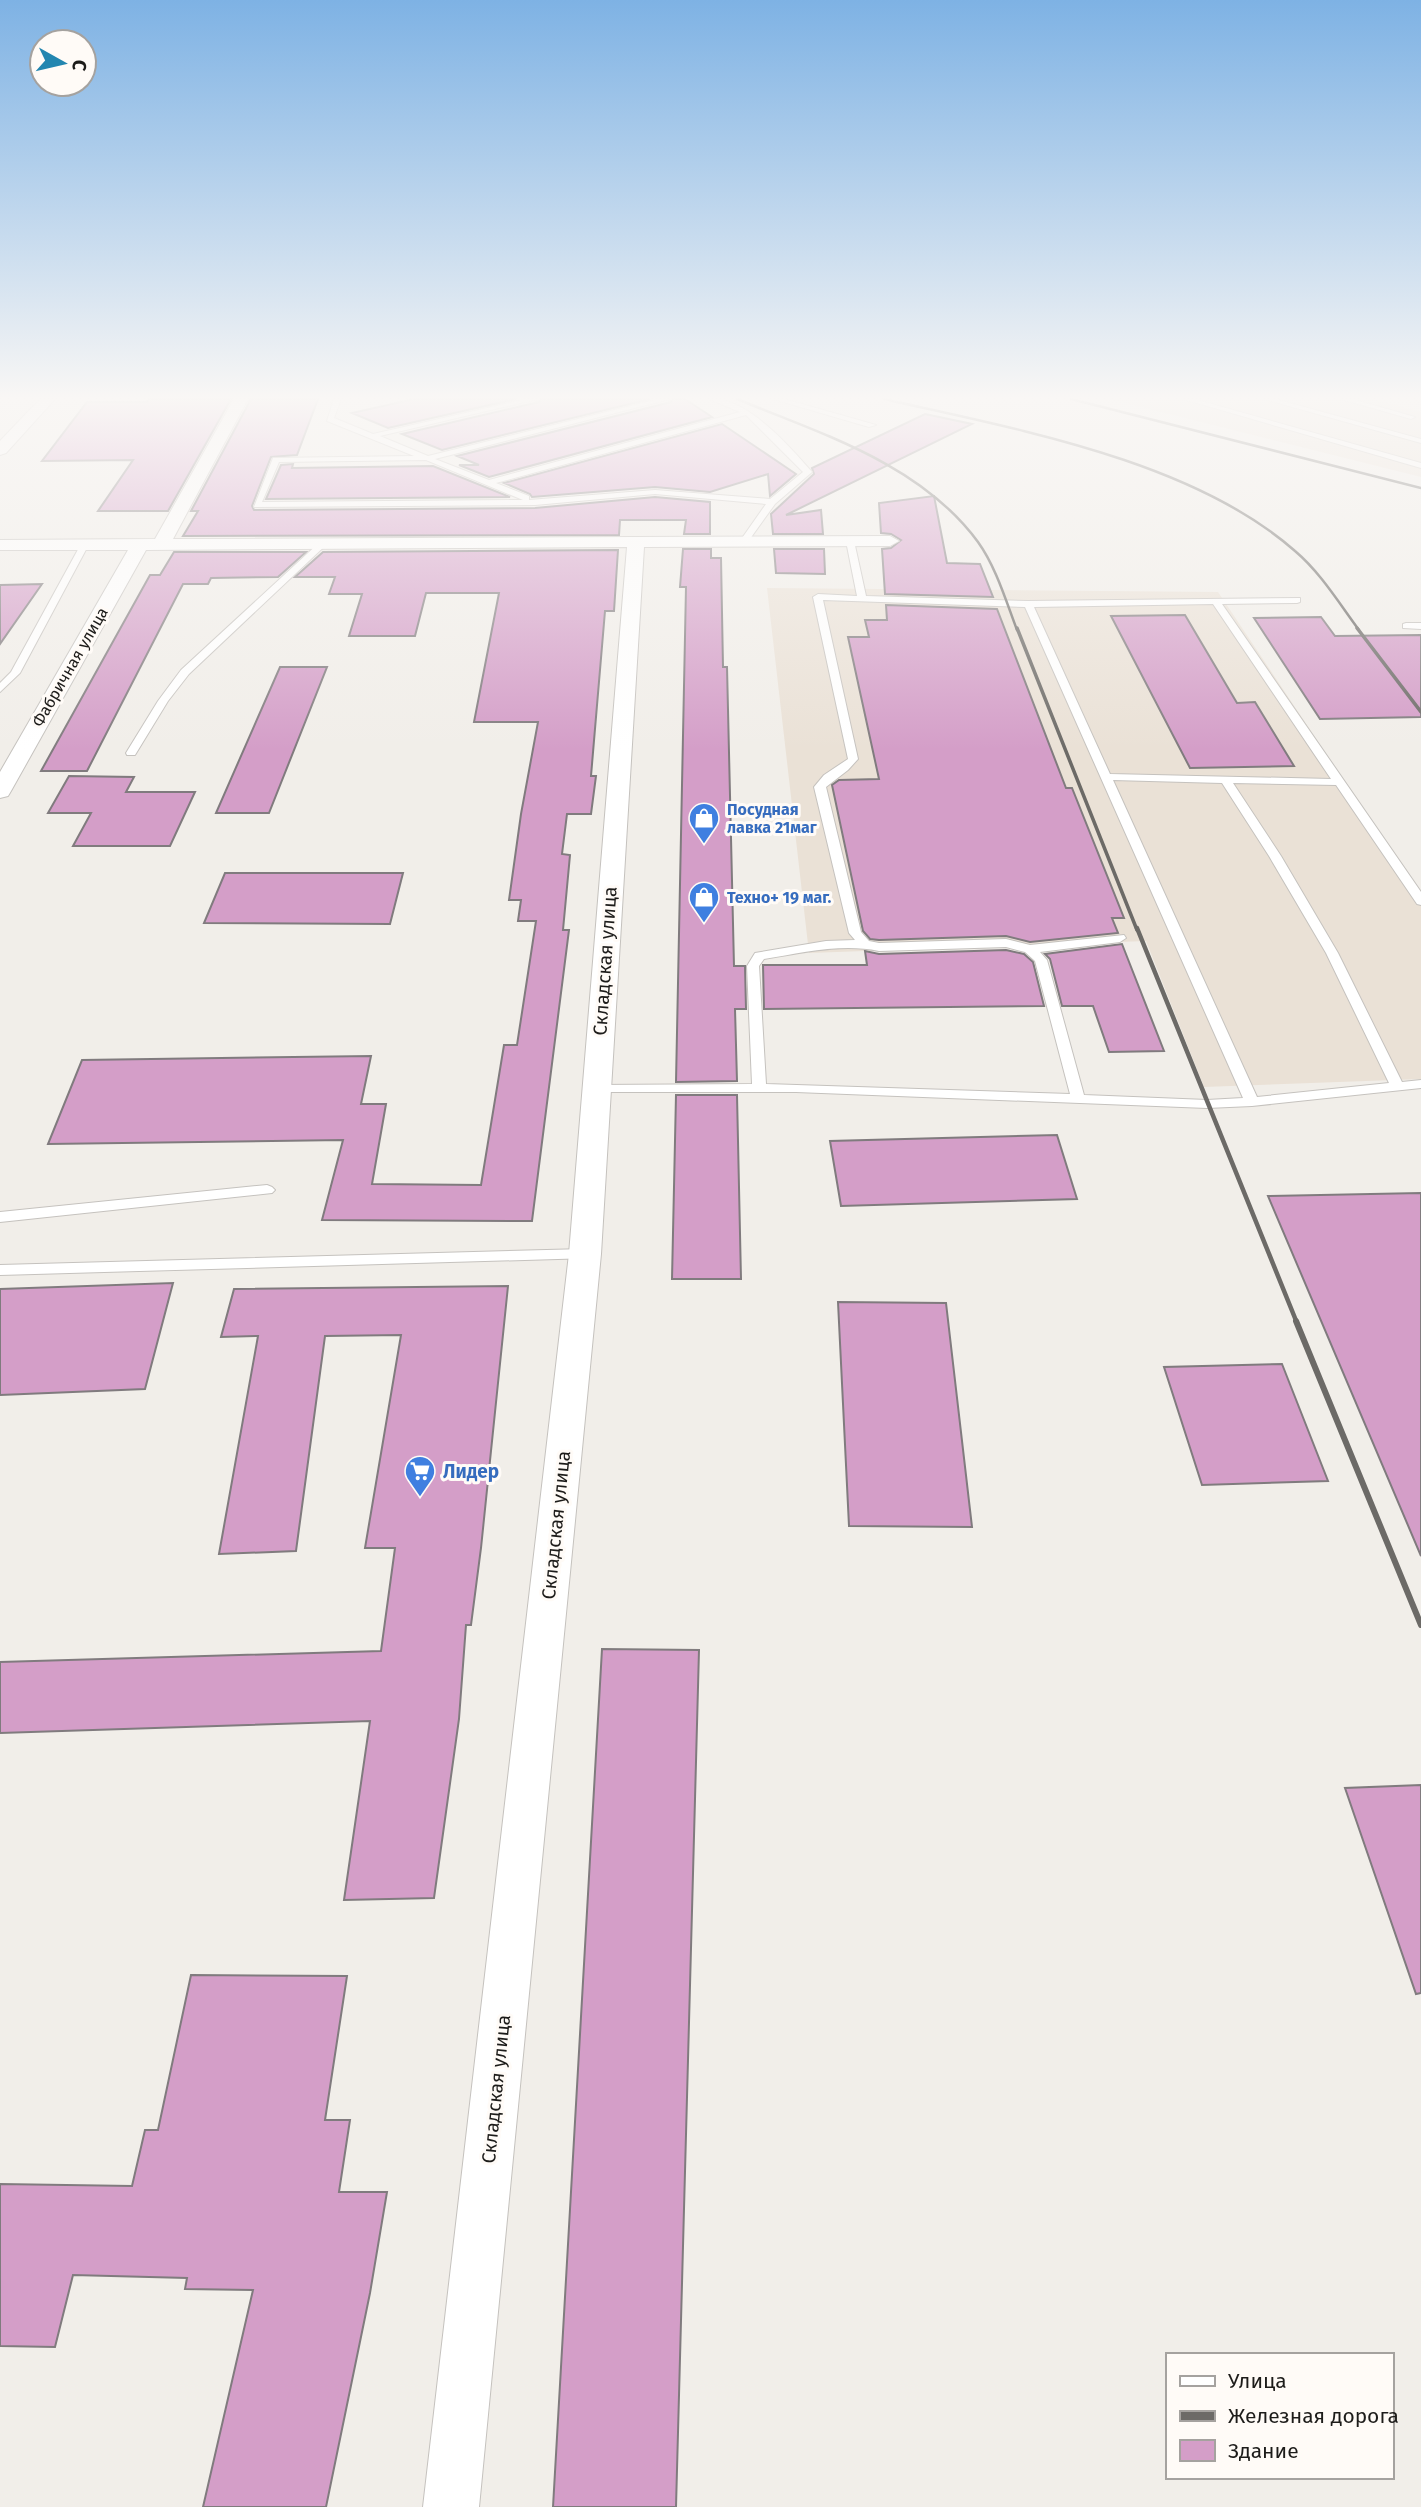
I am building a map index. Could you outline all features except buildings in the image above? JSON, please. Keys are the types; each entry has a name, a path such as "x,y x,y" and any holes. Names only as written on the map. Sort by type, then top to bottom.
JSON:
{"street":[{"path":"161,544 176,516"},
{"path":"0,545 890,541"},
{"name":"Складская улица","path":"451,2507 585,1254 636,542"},
{"name":"Фабричная улица","path":"0,791 140,544"}],"lane":[{"path":"744,541 762,516"},
{"path":"850,541 862,597"},
{"path":"131,753 183,675 228,631 285,583 324,543"},
{"path":"0,689 15,673 85,544"},
{"path":"865,944 855,933 820,787 826,778 846,770 853,759 818,597 1028,604 1297,600"},
{"path":"1216,602 1421,901"},
{"path":"1028,604 1252,1102"},
{"path":"1406,626 1421,626"},
{"path":"1106,777 1339,782"},
{"path":"1226,779 1332,953 1397,1086"},
{"path":"758,1088 753,966 760,956 826,946 865,944 879,947 1006,943 1030,949 1120,938"},
{"path":"1030,949 1041,960 1079,1099"},
{"path":"595,1089 758,1088 1207,1104 1252,1102 1421,1084"},
{"path":"0,1217 268,1190"},
{"path":"0,1270 585,1254"}],"shaded area":[{"path":"767,588 1218,592 1421,896 1421,1079 1204,1087 1146,941 809,953"}],"railway":[{"path":"956,516 978,542 990,562 1017,630"},
{"path":"1246,516 1304,559 1359,630"},
{"path":"1017,628 1137,930"},
{"path":"1357,628 1421,712"},
{"path":"1137,928 1297,1323"},
{"path":"1296,1321 1421,1625"}],"place":[{"name":"Посудная лавка 21маг","path":"704,845"},
{"name":"Техно+ 19 маг.","path":"704,924"},
{"name":"Лидер","path":"420,1498"}]}
